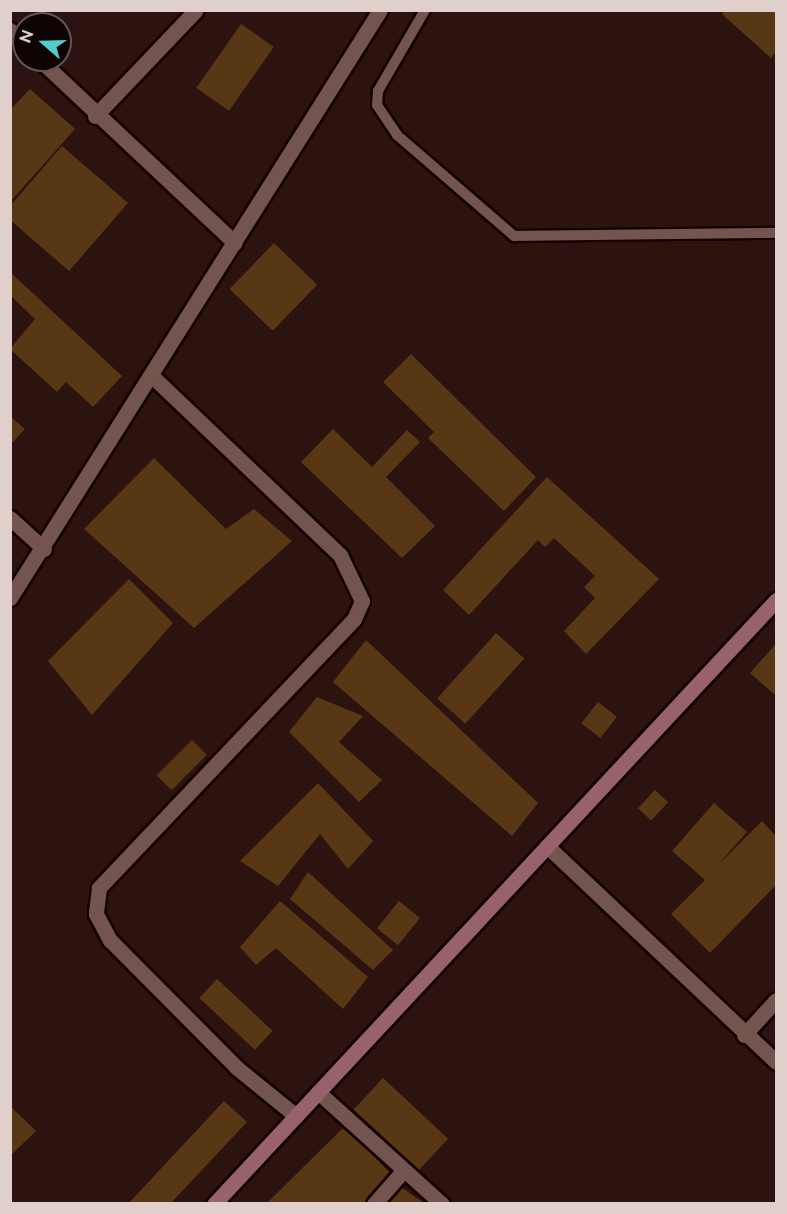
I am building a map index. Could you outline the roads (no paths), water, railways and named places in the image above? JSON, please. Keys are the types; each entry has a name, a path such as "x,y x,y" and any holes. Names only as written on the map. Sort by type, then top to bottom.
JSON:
{"main road":[{"path":"214,1203 777,600"}],"street":[{"path":"94,116 196,10"},
{"path":"10,597 44,549 380,10"},
{"path":"52,72 94,116 235,243"},
{"path":"152,376 340,555 362,601 354,619 99,888 96,914 110,940 237,1068 296,1116"},
{"path":"10,518 44,549"},
{"path":"547,846 744,1035 777,1062"},
{"path":"744,1035 777,1000"},
{"path":"318,1092 441,1203"},
{"path":"374,1203 403,1170"}],"lane":[{"path":"425,10 378,91 377,105 397,135 514,236 777,233"}]}
